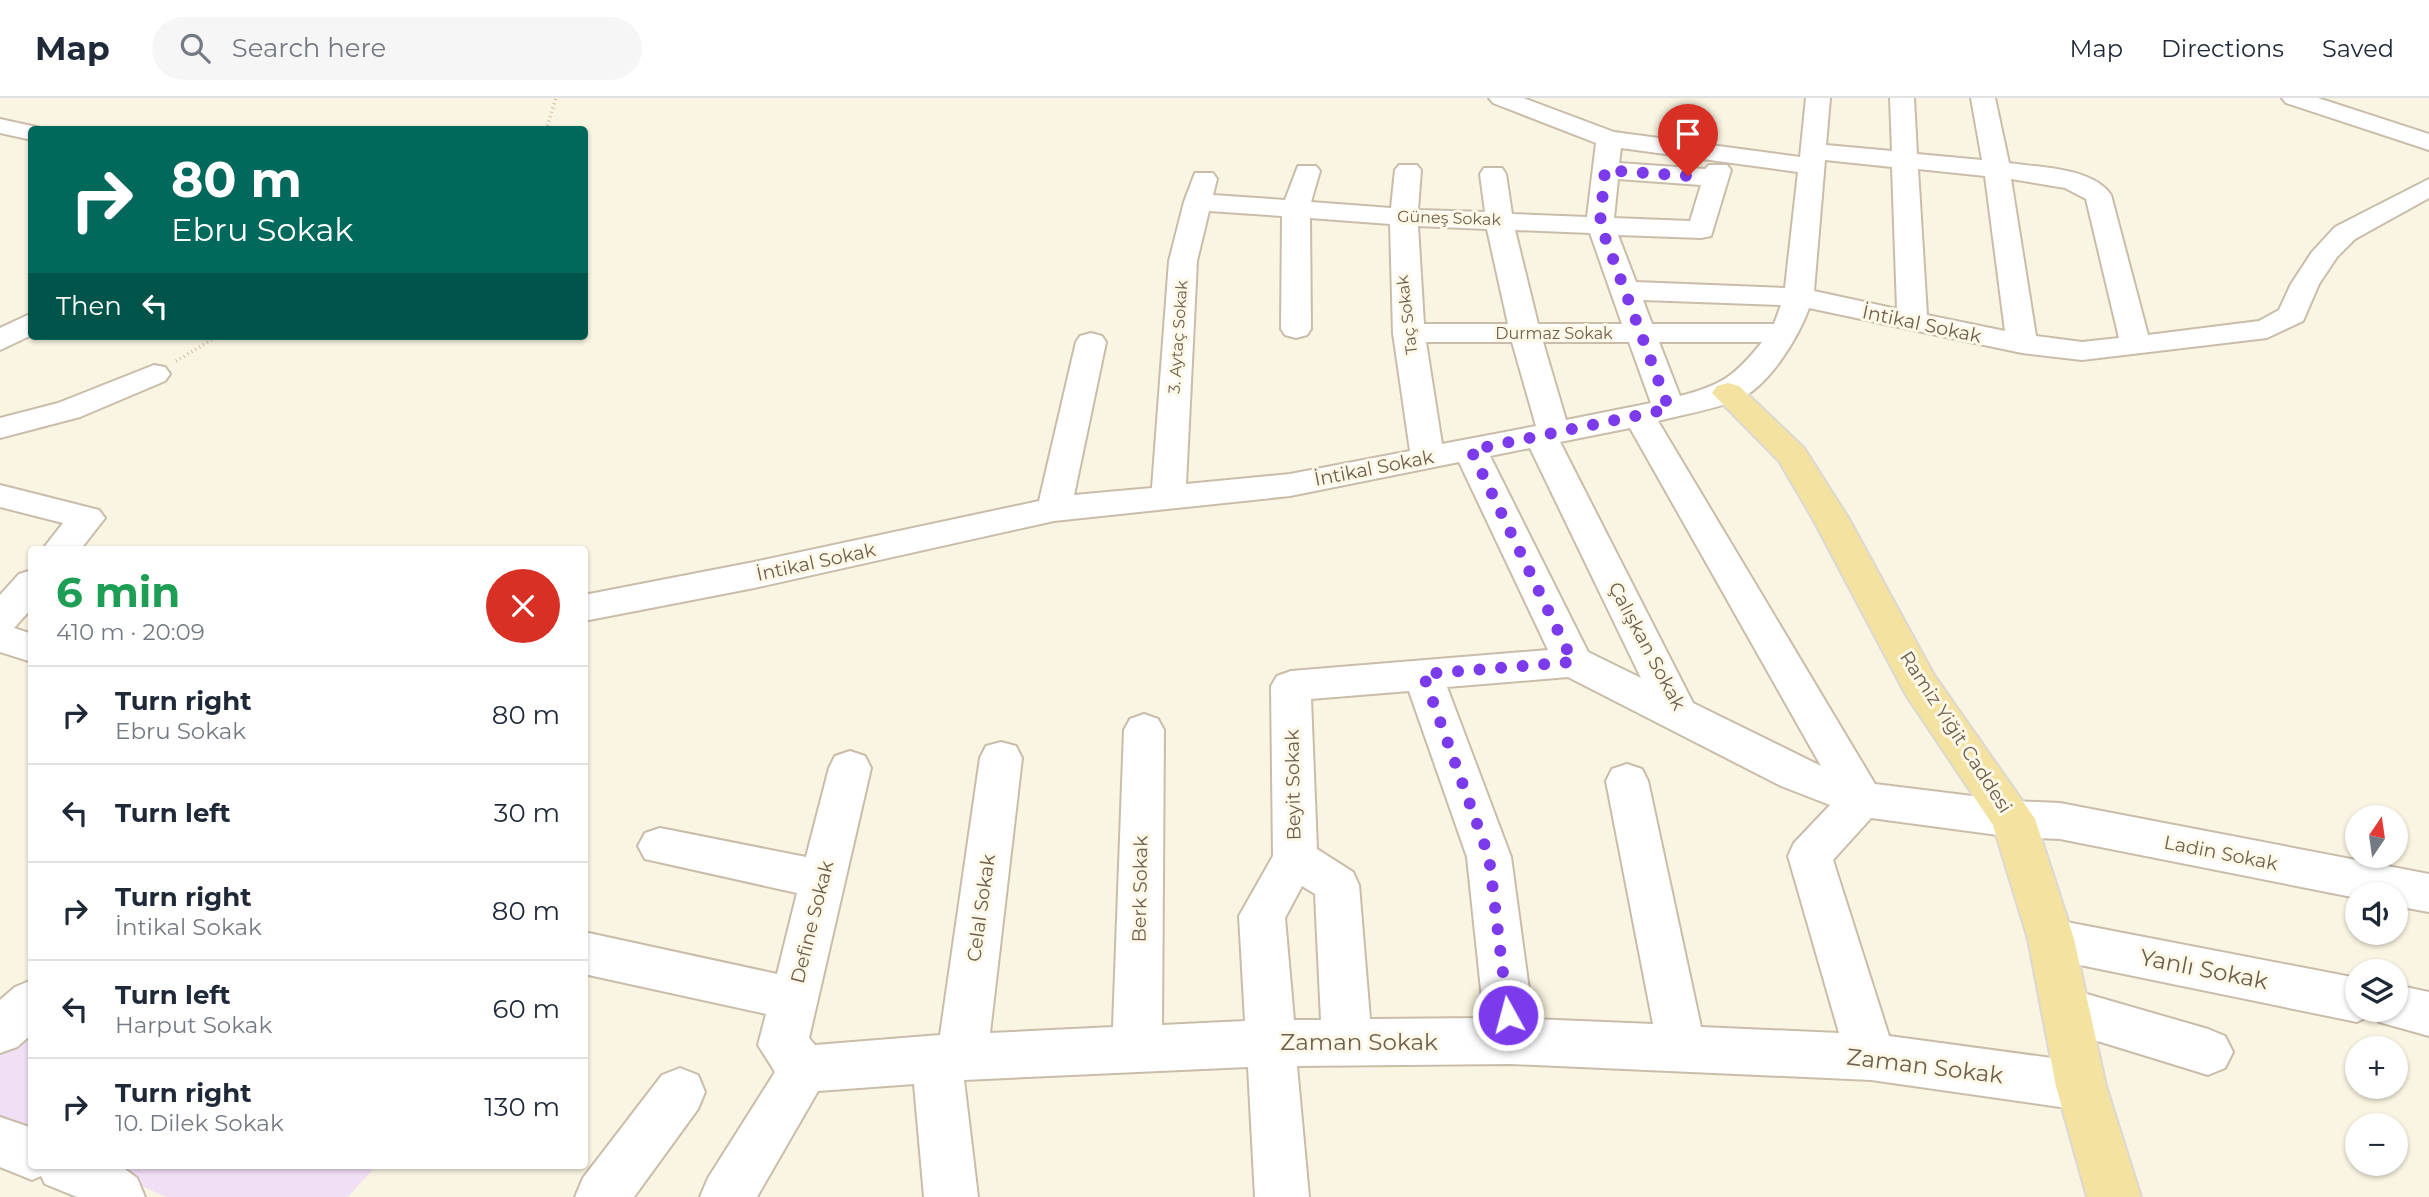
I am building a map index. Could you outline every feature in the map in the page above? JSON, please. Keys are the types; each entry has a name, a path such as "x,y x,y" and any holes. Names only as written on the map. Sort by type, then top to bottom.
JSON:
{"main road":[{"name":"Ramiz Yiğit Caddesi","path":"1728,393 1792,456 1831,519 1920,685 2013,819 2051,939 2081,1086 2114,1197"}],"street":[{"path":"1501,98 1596,126 1811,159 1905,159 1997,169 2072,181 2098,195 2136,346"},
{"path":"1623,290 1800,297 1818,98"},
{"path":"1902,98 1912,322"},
{"path":"1983,98 1997,169 2022,344"},
{"path":"2294,98 2429,142"},
{"path":"0,126 28,132"},
{"path":"1596,126 1605,170 1600,224 1639,333 1654,412 1862,800 1810,856 1871,1057"},
{"name":"Taç Sokak","path":"1408,170 1402,217 1402,265 1408,333 1428,458"},
{"name":"Güneş Sokak","path":"1200,191 1296,209 1402,217 1702,230 1717,174 1605,170"},
{"path":"1296,329 1296,209 1307,171"},
{"name":"Çalışkan Sokak","path":"1493,174 1498,220 1548,434 1678,714 1796,774 1862,800 2013,819"},
{"name":"İntikal Sokak","path":"588,607 754,575 1054,509 1290,485 1654,412 1728,393 1756,369 1784,333 1800,297 2022,344 2082,351 2267,329 2292,315 2305,284 2326,252 2345,233 2429,187"},
{"name":"3. Aytaç Sokak","path":"1168,498 1183,261 1200,191"},
{"path":"0,341 28,324"},
{"name":"Durmaz Sokak","path":"1408,333 1784,333"},
{"path":"1054,509 1091,342"},
{"path":"0,456 6,427 69,410 154,374"},
{"path":"1471,450 1573,662"},
{"path":"0,496 88,518 64,546"},
{"path":"0,619 28,588"},
{"path":"0,639 28,647"},
{"path":"1511,1041 1489,857 1423,674 1573,662 1678,714"},
{"name":"Beyit Sokak","path":"1282,1197 1262,916 1295,858 1291,686 1423,674"},
{"name":"Berk Sokak","path":"1137,1049 1144,730"},
{"name":"Celal Sokak","path":"951,1197 949,1058 1001,758"},
{"name":"Define Sokak","path":"804,1069 783,1045 850,768"},
{"path":"1627,780 1682,1050"},
{"name":"Ladin Sokak","path":"2013,819 2060,821 2429,893"},
{"path":"660,845 823,879"},
{"path":"1295,858 1337,884 1347,1043"},
{"name":"Yanlı Sokak","path":"2051,939 2345,998"},
{"path":"588,954 794,999"},
{"path":"0,1031 28,1006"},
{"path":"2066,1010 2207,1052"},
{"path":"2408,1010 2429,1014"},
{"name":"Zaman Sokak","path":"804,1069 949,1058 1271,1043 1511,1041 1871,1057 2081,1086"},
{"path":"727,1197 804,1069"},
{"path":"603,1197 680,1092"},
{"path":"0,1142 28,1152"},
{"path":"73,1169 90,1175 118,1197"}],"path":[{"path":"547,126 556,98"},
{"path":"154,374 211,340"}],"shaded area":[{"path":"28,1029 28,1133 0,1120 0,1055"},
{"path":"105,1169 373,1169 348,1197 166,1197"}],"route":[{"path":"1508,1015 1489,857 1423,674 1573,662 1471,450 1669,409 1600,224 1605,170 1688,176"}]}
